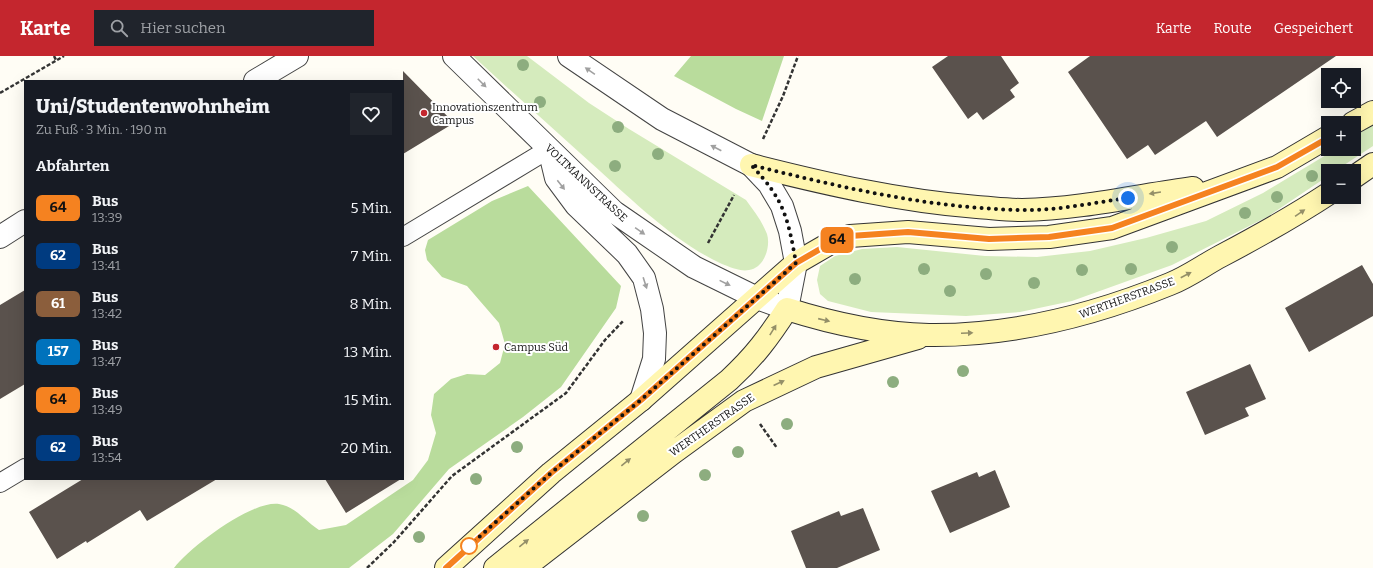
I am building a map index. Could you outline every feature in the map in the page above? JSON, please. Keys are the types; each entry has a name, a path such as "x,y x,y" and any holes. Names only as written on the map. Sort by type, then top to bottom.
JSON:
{"main road":[{"path":"1361,119 1373,112"},
{"path":"446,568 551,473 641,400 796,263 834,241 850,236 908,232 989,239 1049,237 1112,228 1235,181 1277,167 1321,142"},
{"path":"1361,172 1373,164"},
{"path":"751,165 830,185 897,198 952,205 1021,210 1067,207 1235,181"},
{"name":"WERTHERSTRASSE","path":"495,568 729,380 750,360 767,340 787,309 842,324 928,335 979,333 1037,324 1082,314 1171,283 1294,217 1321,199"},
{"name":"WERTHERSTRASSE","path":"524,568 674,452 744,401 816,367 928,335"}],"street":[{"path":"257,80 297,56"},
{"name":"VOLTMANNSTRASSE","path":"454,56 614,212 638,230 694,267 757,298"},
{"path":"568,56 662,119 751,165 770,184 782,206 790,230 796,263 787,309"},
{"path":"549,149 556,178 576,205 627,254 644,278 652,309 656,333 654,359 641,400"},
{"path":"0,237 24,222"},
{"name":"WERTHERSTRASSE","path":"757,298 787,309"}],"lane":[{"path":"404,237 549,149"},
{"path":"0,483 24,469"}],"path":[{"path":"54,56 56,60"},
{"path":"0,93 64,56"},
{"path":"751,165 783,96 798,56"},
{"path":"706,245 734,195"},
{"path":"368,568 394,542 452,476 566,393 605,340 625,320"}],"green space":[{"path":"473,56 527,56 589,103 746,200 760,220 767,234 767,251 762,261 759,265 749,270 732,268 704,255 670,232"},
{"path":"691,56 784,56 762,121 674,76"},
{"path":"1373,124 1373,146 1361,154 1361,132"},
{"path":"1324,156 1358,156 1346,164 1321,164 1321,181 1267,217 1172,265 1072,301 1020,312 966,316 871,312 828,301 820,294 817,280 820,266 835,256 862,249 897,247 985,256 1037,257 1090,251 1146,238 1206,221 1263,193"},
{"path":"528,186 621,286 616,308 561,387 523,417 449,469 393,534 349,568 174,568 207,537 253,509 267,505 279,504 295,511 319,530 346,525 413,480 428,460 436,433 431,415 434,394 451,379 467,374 485,375 500,363 505,344 499,323 467,286 442,277 427,260 425,250 428,240 492,201"}],"building":[{"path":"948,56 1001,56 1019,83 1010,90 1015,97 983,120 977,112 968,119 932,67"},
{"path":"1090,56 1336,56 1217,137 1206,121 1155,155 1148,145 1127,159 1068,72"},
{"name":"Innovationszentrum Campus","path":"403,71 454,123 404,153 404,80"},
{"path":"1362,265 1373,284 1373,316 1309,352 1285,308"},
{"path":"24,291 24,385 0,399 0,305"},
{"path":"1250,364 1266,399 1245,408 1249,416 1205,435 1186,392"},
{"path":"995,470 1010,507 950,533 931,491 977,472 979,477"},
{"path":"81,480 215,480 147,521 140,510 87,543 86,541 57,559 29,512"},
{"path":"326,480 399,480 346,513"},
{"path":"863,508 880,550 837,568 806,568 791,531 839,511 841,516"}],"bus line":[{"name":"64","path":"446,568 551,473 641,400 796,263 834,241 850,236 908,232 989,239 1049,237 1112,228 1235,181 1277,167 1321,142"}],"place":[{"name":"Innovationszentrum Campus","path":"424,113"},
{"name":"Campus Süd","path":"496,347"}],"route":[{"path":"469,546 551,473 641,400 796,263 790,230 782,206 770,184 751,165 830,185 897,198 952,205 1021,210 1067,207 1128,198"}]}
